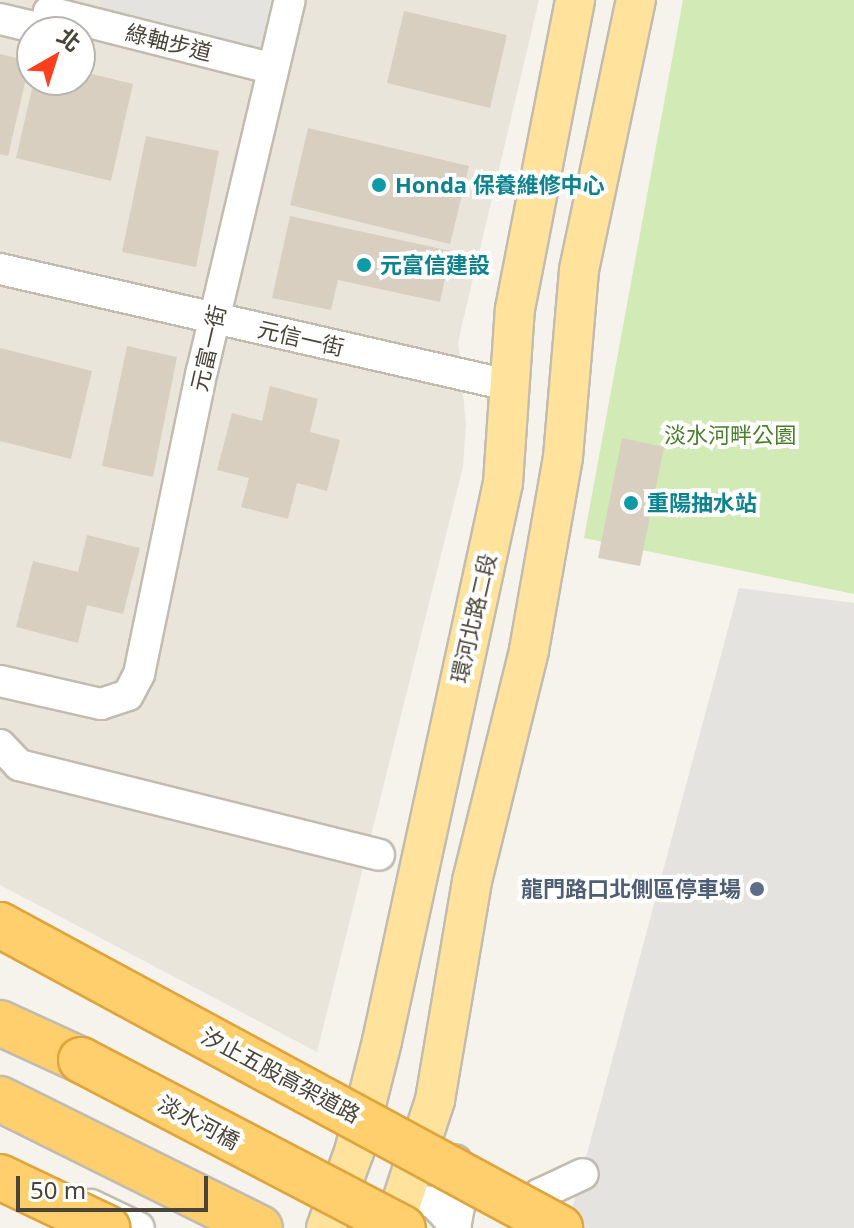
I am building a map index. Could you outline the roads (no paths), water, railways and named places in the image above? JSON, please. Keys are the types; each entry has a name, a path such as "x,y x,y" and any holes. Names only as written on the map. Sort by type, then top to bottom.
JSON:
{"highway":[{"name":"汐止五股高架道路","path":"0,925 560,1228"},
{"name":"淡水河橋","path":"0,1023 400,1218"},
{"path":"0,1099 56,1124 260,1228"},
{"path":"0,1178 127,1227"}],"main road":[{"name":"環河北路二段","path":"326,1228 364,1110 503,483 508,385 525,247 575,0"},
{"path":"400,1218 435,1100 472,881 552,533 579,270 636,0"}],"street":[{"name":"元富一街","path":"0,681 101,704 128,695 139,674 215,319 290,0"},
{"name":"綠軸步道","path":"0,19 46,30 49,12 258,65"},
{"name":"元信一街","path":"0,269 508,385"},
{"path":"0,745 19,765 379,855"},
{"path":"364,1110 424,1136 454,1157 464,1180 455,1227"},
{"path":"529,1228 540,1194 583,1174"},
{"path":"400,1218 433,1202 455,1227"}],"place":[{"name":"Honda 保養維修中心","path":"379,185"},
{"name":"元富信建設","path":"364,265"},
{"name":"重陽抽水站","path":"631,503"},
{"name":"龍門路口北側區停車場","path":"757,889"}],"park label":[{"name":"淡水河畔公園","path":"730,435"}]}
